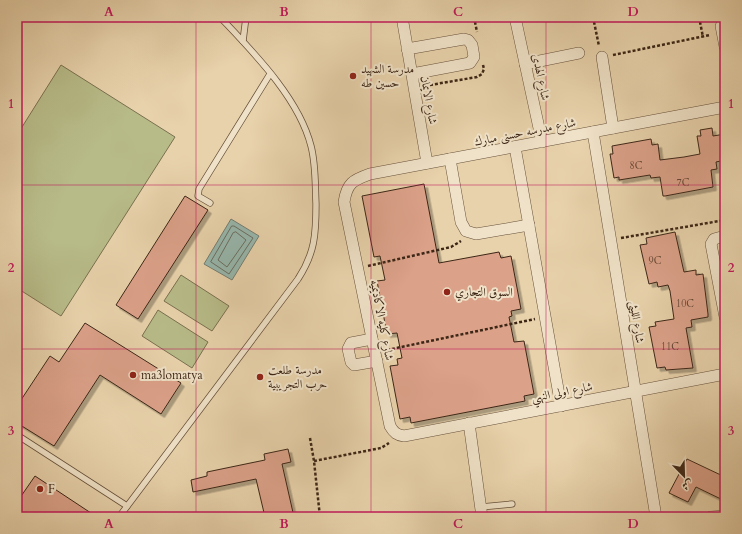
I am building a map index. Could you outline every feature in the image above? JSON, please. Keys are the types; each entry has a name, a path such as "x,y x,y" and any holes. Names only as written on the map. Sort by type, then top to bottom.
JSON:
{"street":[{"name":"شارع الايمان","path":"402,17 427,163"},
{"name":"شارع الهدى","path":"515,17 542,142"},
{"path":"722,29 725,47"},
{"path":"407,49 464,39 471,42 473,51 474,57 470,63 412,74"},
{"path":"525,64 579,53"},
{"path":"602,57 613,128"},
{"name":"شارع مدرسه حسنى مبارك","path":"344,202 346,191 350,183 359,178 427,163 725,107"},
{"name":"شارع الليثى","path":"593,132 656,517"},
{"path":"515,147 561,406"},
{"path":"450,159 462,222 466,231 476,234 529,225"},
{"name":"شارع كليه الاكاديميه","path":"344,202 390,426 393,432"},
{"path":"725,236 714,239 711,244 723,297 725,317"},
{"path":"372,339 351,343 348,349 351,362 354,365 376,357"},
{"name":"شارع اولى النهي","path":"393,432 404,436 725,374"},
{"path":"469,423 482,512"},
{"path":"712,517 725,516"}],"lane":[{"path":"119,517 298,279 312,255 316,228 315,175 310,144 298,116 270,74 243,41 220,17"},
{"path":"243,41 246,17"},
{"path":"210,203 198,196 199,189 270,74"},
{"path":"17,435 128,506"},
{"path":"482,512 512,504"}],"path":[{"path":"593,17 602,57 703,37 722,29"},
{"path":"699,17 703,37"},
{"path":"611,240 725,220"},
{"path":"358,268 451,247 459,243 466,231"},
{"path":"376,357 545,317"},
{"path":"314,461 381,448 390,442 393,432"},
{"path":"310,438 320,517"}],"green space":[{"path":"61,65 175,137 61,316 17,288 17,135"},
{"path":"181,275 229,306 212,331 164,301"},
{"path":"158,310 208,342 192,368 142,336"}],"water":[{"path":"231,219 259,236 232,280 204,264"}],"building":[{"path":"712,128 713,136 725,134 725,160 716,162 717,169 711,170 713,187 663,196 660,177 651,178 650,175 619,180 619,177 614,178 610,154 613,154 612,146 651,139 652,145 658,144 660,160 684,157 700,154 697,136 701,136 700,130"},
{"name":"السوق التجاري","path":"424,184 439,263 499,252 501,258 511,256 521,309 511,311 512,316 509,317 514,342 524,341 534,394 524,396 525,401 411,423 410,417 400,419 390,366 398,365 397,359 402,358 397,333 387,334 377,281 385,280 380,256 374,257 362,196"},
{"path":"185,196 208,210 138,319 116,305"},
{"path":"675,232 684,272 696,270 696,275 703,274 708,317 691,320 692,327 686,328 693,368 666,370 665,367 657,368 649,327 656,326 655,322 674,319 670,291 668,285 658,287 657,282 649,284 640,245 647,244 646,238"},
{"path":"85,323 181,383 161,414 100,375 54,446 17,423 17,406 50,356 59,362"},
{"path":"288,449 291,462 282,464 294,517 265,517 256,479 193,492 191,480 207,476 207,472 265,460 264,454"},
{"path":"687,459 725,477 725,501 696,487 688,502 669,493"},
{"name":"F","path":"35,476 97,517 17,517 17,502"}],"place":[{"name":"مدرسة الشهيد حسين طه","path":"353,76"},
{"name":"السوق التجاري","path":"447,292"},
{"name":"ma3lomatya","path":"133,375"},
{"name":"مدرسة طلعت حرب التجريبية","path":"260,377"},
{"name":"F","path":"40,489"}]}
